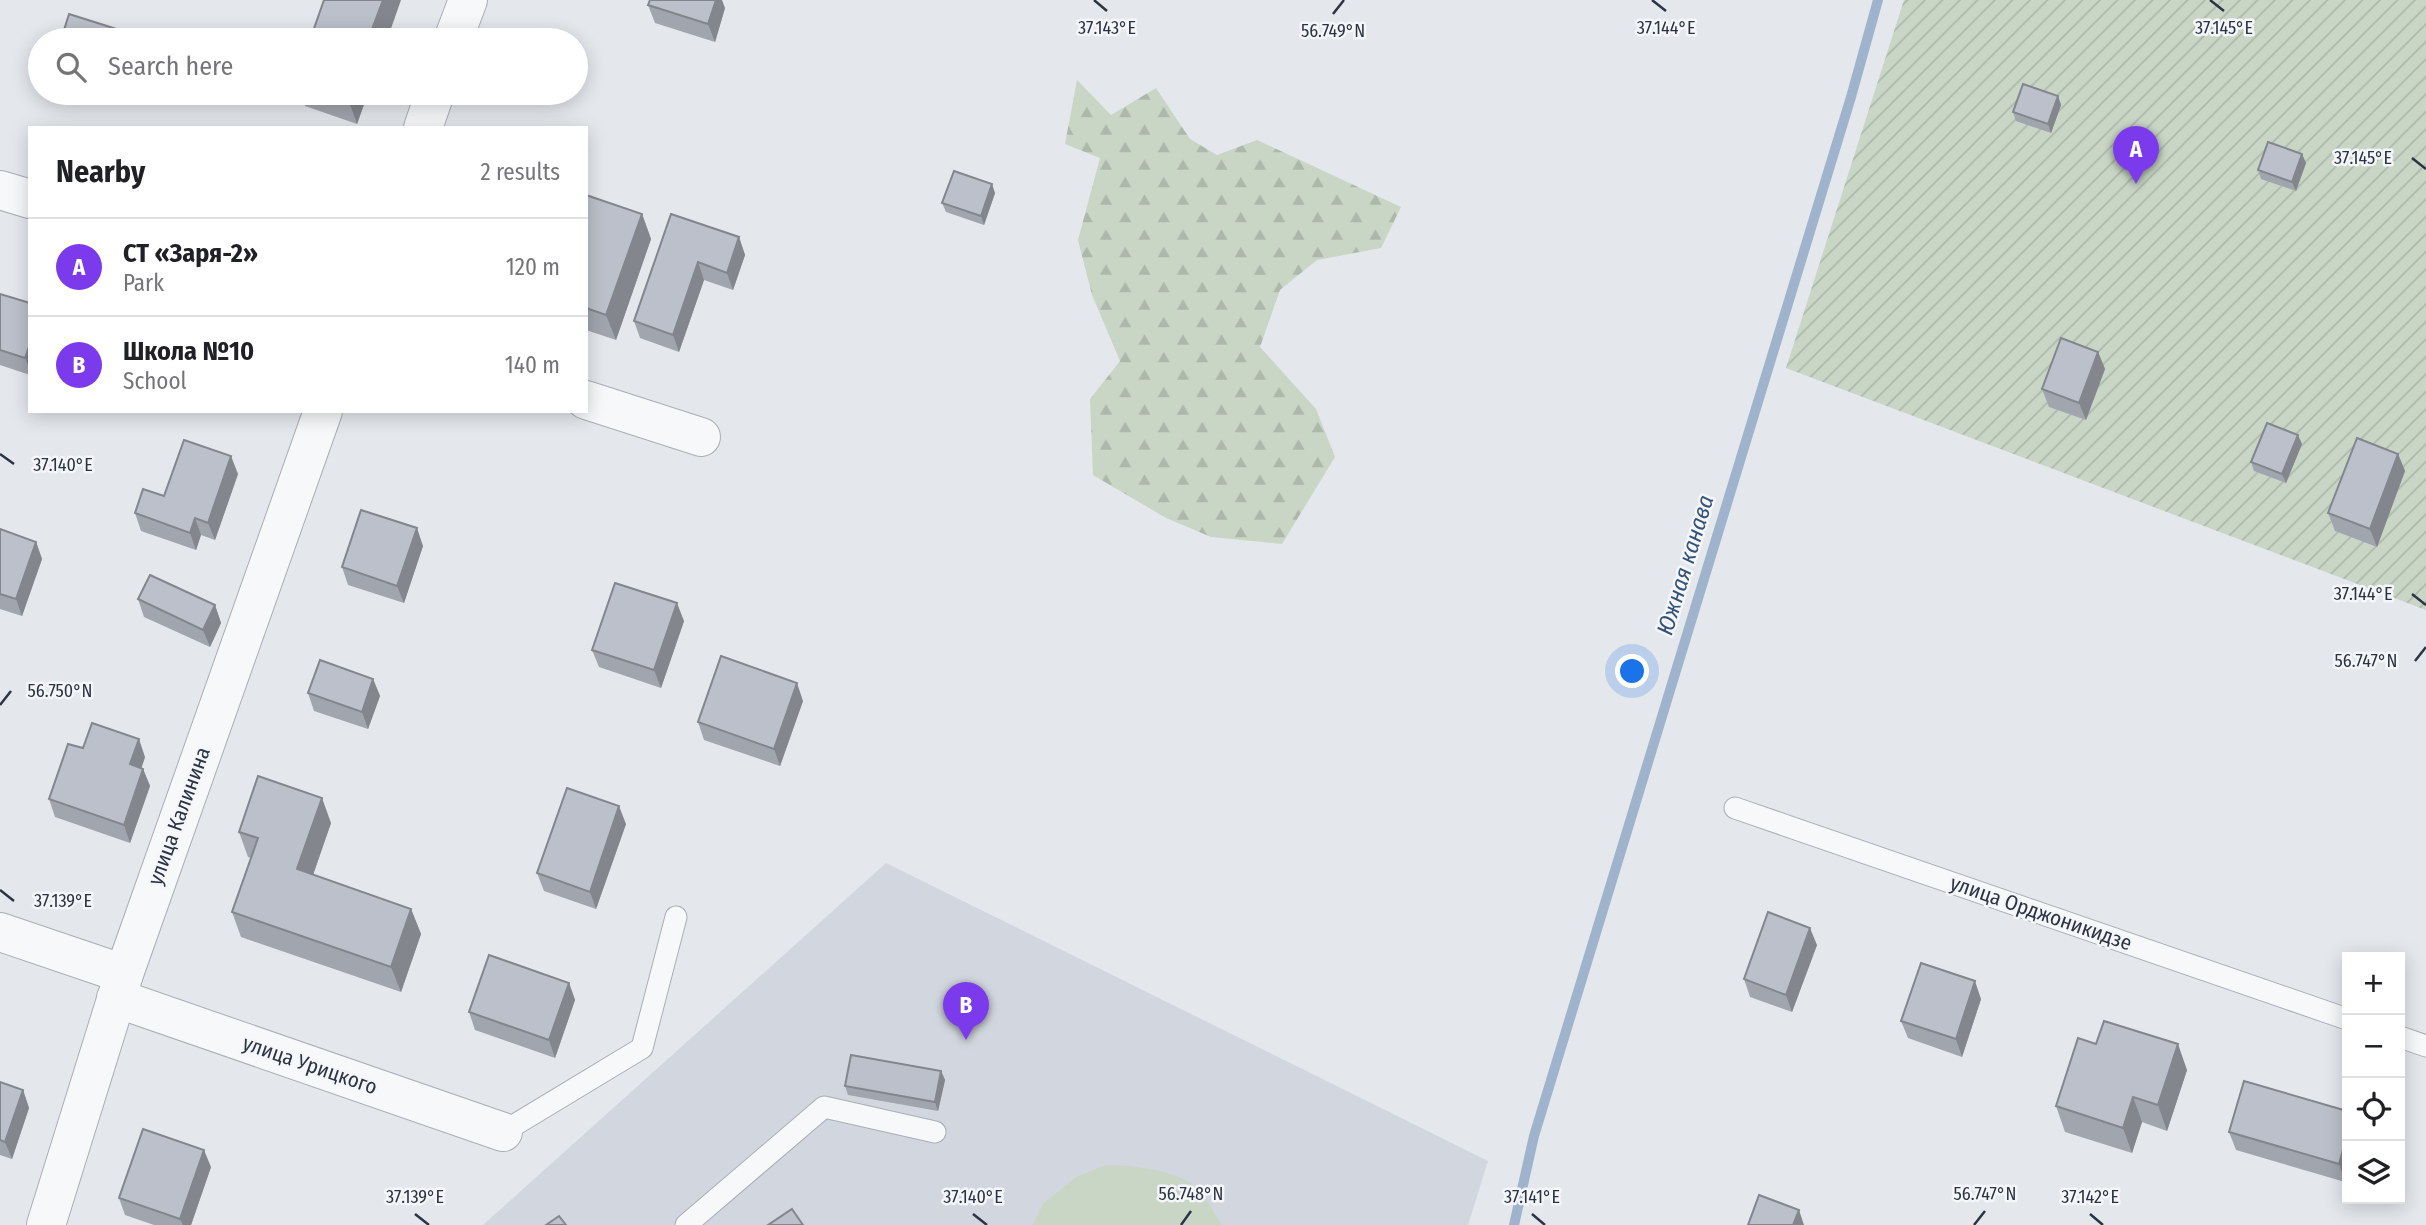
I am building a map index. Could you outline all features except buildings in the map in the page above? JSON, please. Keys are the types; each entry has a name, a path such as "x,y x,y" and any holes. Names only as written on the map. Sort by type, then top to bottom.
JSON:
{"street":[{"path":"457,28 467,0"},
{"path":"424,126 431,105"},
{"path":"0,190 28,199"},
{"path":"588,401 701,438"},
{"name":"улица Калинина","path":"46,1225 120,986 322,413"},
{"name":"улица Урицкого","path":"0,932 120,986 503,1132"}],"lane":[{"name":"улица Орджоникидзе","path":"1735,808 2342,1017"},
{"path":"503,1132 642,1048 676,918"},
{"path":"2405,1039 2426,1046"},
{"path":"686,1225 824,1107 935,1132"}],"shaded area":[{"path":"886,863 1488,1161 1468,1225 483,1225"}],"green space":[{"path":"1904,0 2426,0 2426,610 1786,368"},
{"path":"1077,80 1111,115 1156,88 1190,139 1217,155 1257,140 1401,207 1381,248 1317,260 1280,290 1260,347 1316,409 1335,457 1282,544 1211,537 1166,518 1093,475 1090,399 1120,361 1092,295 1078,240 1100,158 1065,144"},
{"path":"1106,1165 1154,1170 1188,1182 1204,1196 1222,1225 1033,1225 1043,1204 1076,1177"}],"waterway":[{"name":"Южная канава","path":"1514,1225 1534,1136 1851,97 1878,0"}],"place":[{"name":"СТ «Заря-2»","path":"2136,184"},
{"name":"Школа №10","path":"966,1040"}]}
